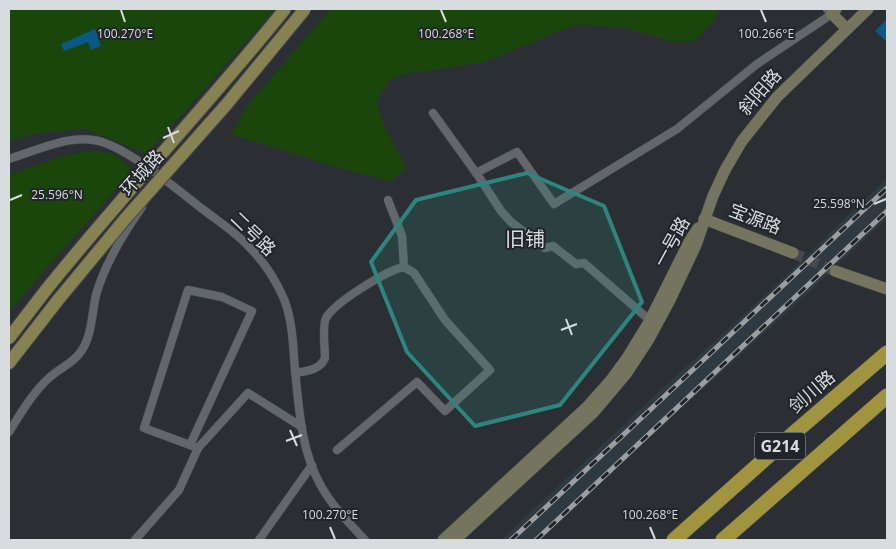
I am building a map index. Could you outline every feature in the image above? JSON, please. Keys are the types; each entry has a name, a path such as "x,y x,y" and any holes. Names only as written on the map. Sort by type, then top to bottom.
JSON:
{"highway":[{"name":"剑川路","path":"674,540 794,432 887,353"},
{"name":"G214","path":"725,540 887,396"}],"main road":[{"name":"环城路","path":"9,338 101,222 214,95 285,9"},
{"name":"环城路","path":"9,363 125,219 226,105 305,9"}],"street":[{"name":"斜阳路","path":"704,219 725,170 754,125 782,91 868,9"},
{"path":"476,173 517,152 554,204 677,128 757,64 831,10 847,29"},
{"path":"433,113 511,222 545,248 553,246 576,264 584,263 654,323"},
{"name":"二号路","path":"9,159 70,141 91,140 110,144 164,181 251,248 268,269 278,286 286,307 291,332 302,427 312,465 328,497 365,540"},
{"path":"9,432 39,389 49,378 81,352 86,343 97,294 108,264 134,219 164,181"},
{"path":"388,200 402,236 404,267"},
{"name":"宝源路","path":"704,219 793,253"},
{"name":"一号路","path":"455,540 600,405 626,374 693,252 704,219"},
{"path":"295,373 320,367 324,363 325,323 330,313 341,303 382,276 404,267 414,273 445,320 490,370 445,411 416,382 337,450"},
{"path":"835,271 887,289"},
{"path":"190,445 252,311 222,297 188,290 144,428 198,448"},
{"name":"一号路","path":"443,540 594,400 654,323"},
{"path":"134,540 179,490 198,448 248,393 302,427"},
{"path":"260,540 312,465"}],"highlighted area":[{"path":"527,173 604,206 642,302 560,405 475,426 407,352 371,262 416,200"}],"shaded area":[{"path":"887,178 887,218 807,294 537,540 501,540 654,396 776,285"}],"green space":[{"path":"9,9 275,9 147,154 85,129 29,135 9,141"},
{"path":"331,9 721,9 713,22 694,41 669,41 625,28 578,24 482,63 405,74 391,79 376,102 385,128 406,168 391,182 322,163 231,134 247,106"},
{"path":"96,151 113,154 133,170 9,311 9,176 63,156"}],"building":[{"path":"887,19 887,42 875,31"},
{"path":"95,29 101,46 91,50 88,42 64,51 61,44"}],"tunnel":[{"path":"793,253 835,271"}],"railway":[{"path":"511,540 887,188"},
{"path":"536,540 887,211"}],"district":[{"name":"旧铺","path":"525,239"}]}
